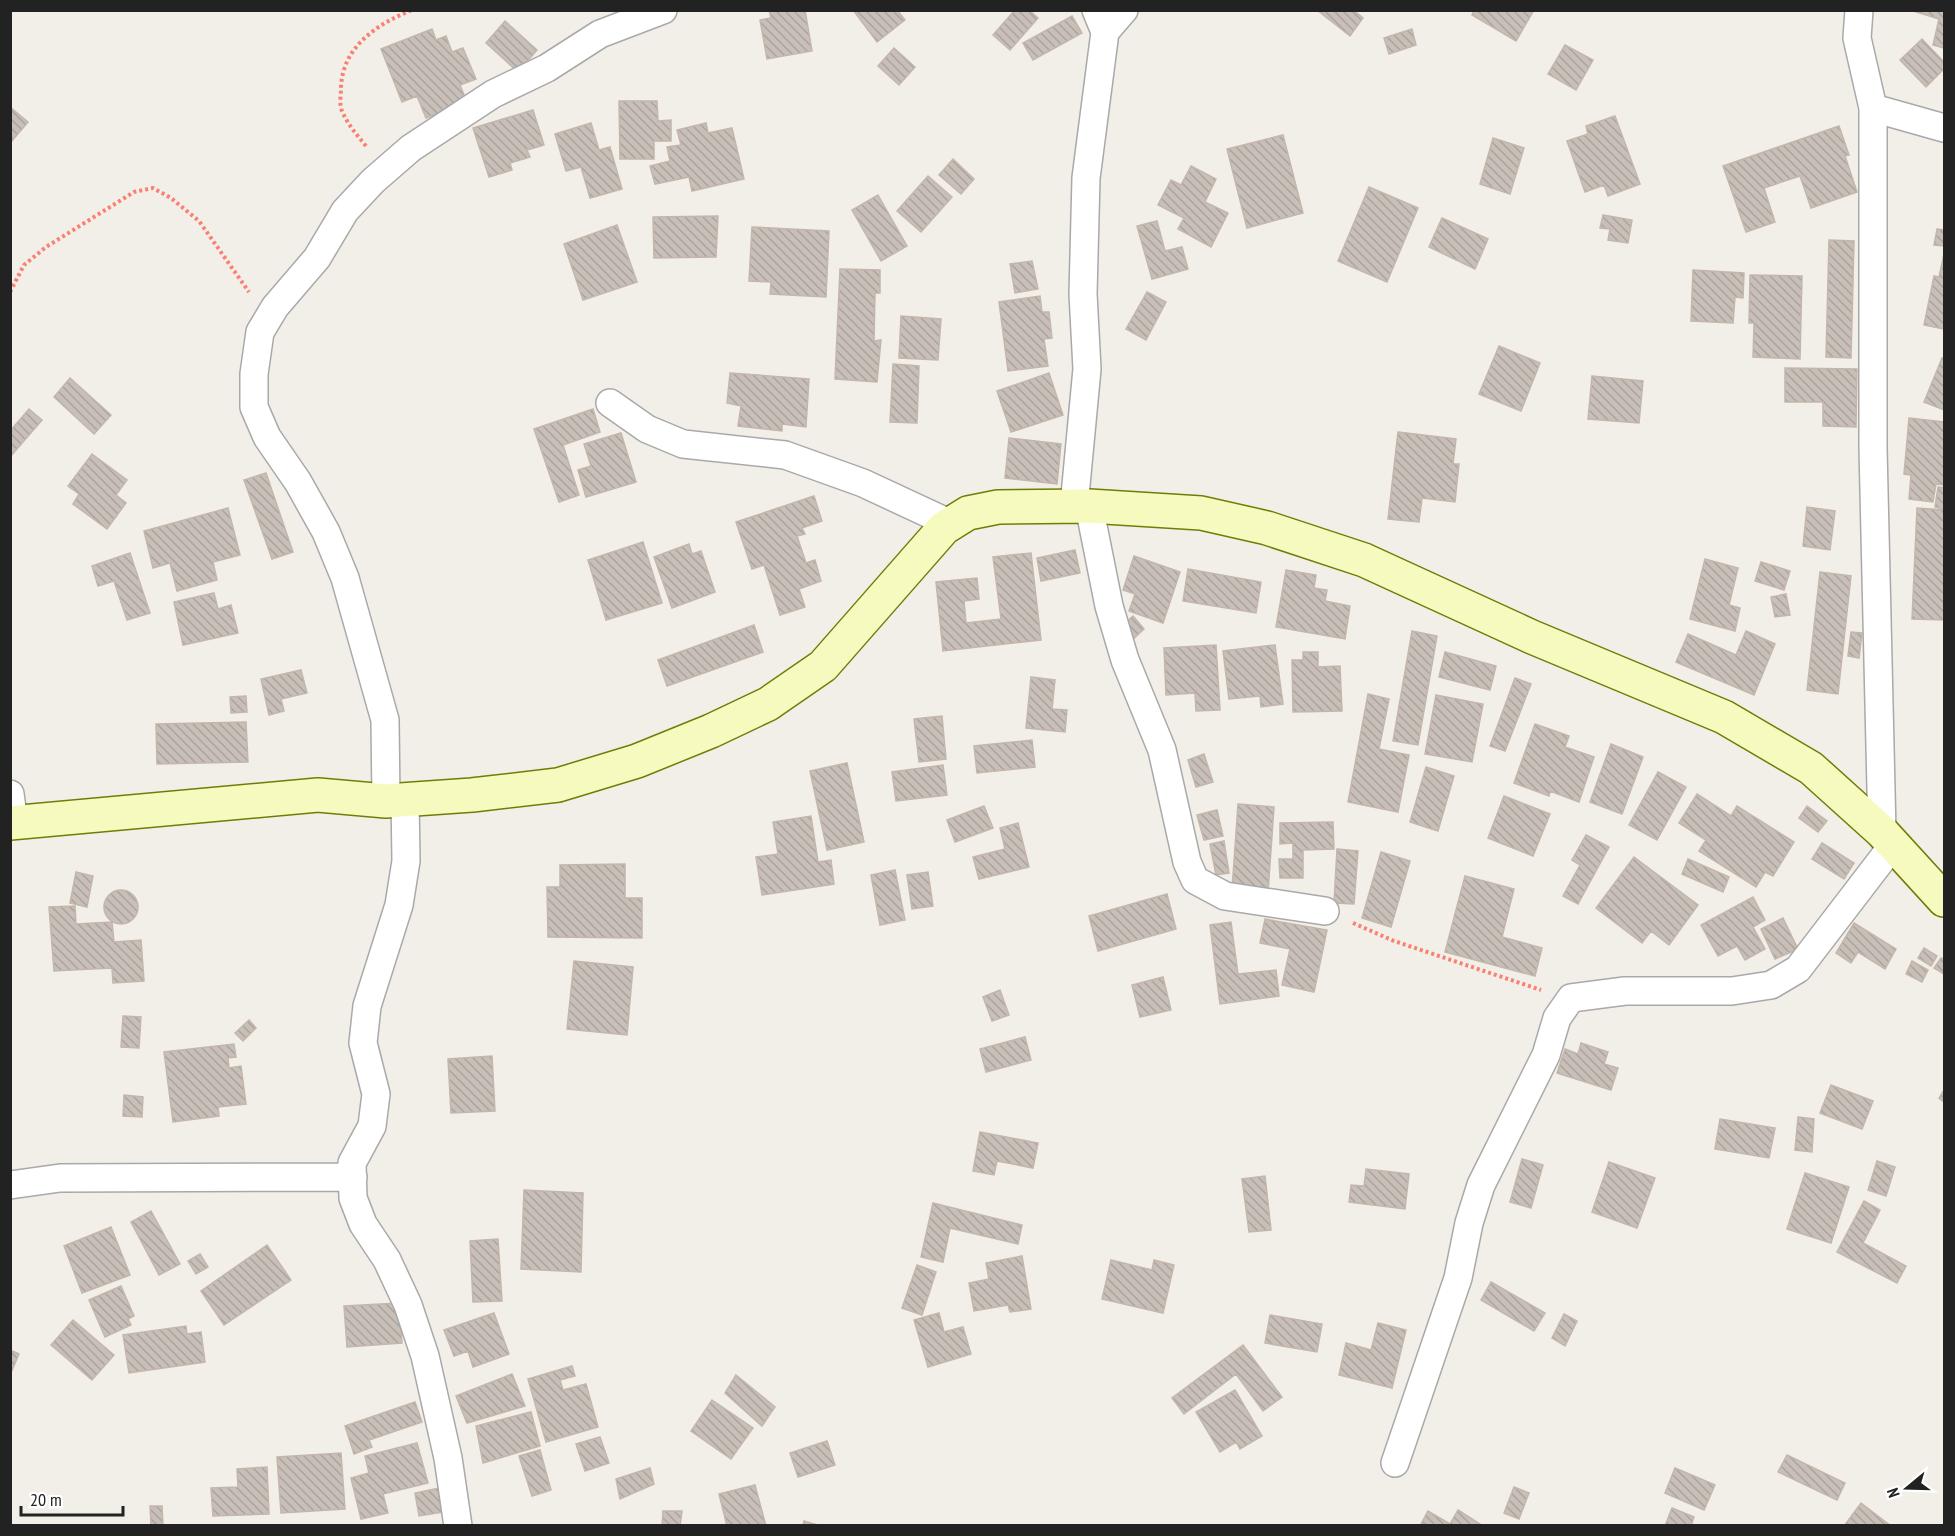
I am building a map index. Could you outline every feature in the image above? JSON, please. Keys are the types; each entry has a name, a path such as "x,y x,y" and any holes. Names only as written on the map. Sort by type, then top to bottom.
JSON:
{"street":[{"path":"458,1526 448,1458 425,1356 408,1305 387,1260 363,1224 353,1198 352,1163 372,1126 376,1094 363,1043 367,1006 399,905 406,861 385,720 345,578 326,532 298,482 267,437 254,407 254,374 260,332 267,320 317,258 345,211 386,169 411,148 493,94 547,68 600,34 663,10"},
{"path":"1124,10 1100,21 1086,178 1083,294 1087,369 1082,506 1125,660 1162,750 1187,862 1195,880 1225,896 1325,911"},
{"path":"1395,1463 1458,1278 1468,1223 1481,1185 1546,1055 1557,1018 1571,998 1625,991 1732,992 1771,985 1798,969 1888,839 1873,448 1873,108 1857,38 1859,10"},
{"path":"1873,108 1944,128"},
{"path":"610,403 647,429 683,444 785,455 863,483 951,524"},
{"path":"12,813 318,795 396,799 472,795 558,785 637,760 711,731 768,704 824,666 907,568 951,524 968,513 998,507 1082,506 1201,513 1267,528 1364,560 1532,637 1724,717 1811,768 1888,839 1944,900"},
{"path":"10,1185 60,1178 352,1177"}],"path":[{"path":"386,169 352,129 341,109 341,78 356,45 388,20 412,10"},
{"path":"10,292 24,265 46,246 124,197 134,192 153,188 171,198 200,221 267,320"},
{"path":"1325,911 1394,941 1571,998"}],"building":[{"path":"769,10 805,10 812,51 767,59 760,20 771,18"},
{"path":"853,10 897,10 905,20 877,42"},
{"path":"1015,10 1029,10 1038,18 1010,50 993,35"},
{"path":"1317,10 1353,10 1363,18 1350,36"},
{"path":"1474,10 1534,10 1516,41 1472,15"},
{"path":"1910,10 1944,10 1944,48 1933,45 1939,19"},
{"path":"1072,16 1082,33 1033,60 1023,43"},
{"path":"505,21 537,50 518,72 486,43"},
{"path":"432,29 436,40 446,36 452,52 463,48 476,79 460,85 467,102 426,118 417,96 402,102 381,49"},
{"path":"1412,29 1416,45 1389,54 1384,38"},
{"path":"1922,39 1944,62 1944,69 1926,87 1900,60"},
{"path":"1565,45 1593,60 1576,90 1548,74"},
{"path":"894,48 915,67 899,85 878,66"},
{"path":"619,101 657,101 658,121 671,120 671,141 654,141 654,159 620,159"},
{"path":"10,107 28,122 11,142 10,142"},
{"path":"533,110 544,145 527,150 530,157 510,163 512,170 489,177 473,128"},
{"path":"1615,116 1640,184 1608,196 1604,185 1585,192 1567,141 1588,134 1586,126"},
{"path":"591,123 599,150 610,147 622,189 590,198 581,167 566,171 555,134"},
{"path":"706,123 708,133 732,128 744,179 692,191 689,177 655,184 650,166 670,161 667,147 681,145 677,130"},
{"path":"1839,126 1849,155 1845,156 1857,192 1811,208 1800,176 1764,188 1775,222 1746,232 1723,166"},
{"path":"1283,135 1303,213 1247,228 1227,149"},
{"path":"1493,138 1524,148 1510,194 1480,184"},
{"path":"953,159 974,179 961,194 939,175"},
{"path":"1191,166 1216,179 1205,202 1228,213 1211,247 1178,229 1184,218 1158,205 1171,180 1181,185"},
{"path":"928,176 952,197 921,232 897,211"},
{"path":"1369,187 1418,208 1387,282 1338,261"},
{"path":"878,195 907,246 881,261 852,210"},
{"path":"1603,215 1632,220 1628,243 1608,240 1610,229 1600,228"},
{"path":"718,216 716,257 654,258 653,217"},
{"path":"1442,218 1488,239 1475,269 1429,247"},
{"path":"1157,221 1165,251 1182,247 1188,269 1152,279 1137,226"},
{"path":"617,225 637,282 583,300 564,244"},
{"path":"752,227 829,231 826,297 770,294 771,282 749,281"},
{"path":"1937,229 1944,230 1944,246 1934,245"},
{"path":"1829,240 1854,241 1851,358 1826,357"},
{"path":"1944,254 1944,329 1924,325 1934,276 1939,277"},
{"path":"1032,261 1038,289 1015,293 1010,264"},
{"path":"840,269 880,270 880,293 875,293 874,341 881,340 877,382 835,379"},
{"path":"1693,270 1744,273 1743,298 1735,297 1733,323 1691,321"},
{"path":"1750,275 1802,276 1800,359 1753,357 1754,323 1749,323"},
{"path":"1147,292 1166,302 1146,340 1126,329"},
{"path":"1040,296 1042,312 1049,312 1052,338 1044,339 1048,366 1008,371 999,302"},
{"path":"901,316 941,319 938,360 899,358"},
{"path":"1499,346 1540,363 1521,411 1479,394"},
{"path":"1942,358 1944,358 1944,410 1924,402"},
{"path":"893,364 919,366 917,423 890,422"},
{"path":"1785,368 1857,369 1856,427 1823,426 1823,402 1785,402"},
{"path":"730,373 809,379 806,427 782,424 782,431 738,426 741,406 727,403"},
{"path":"1049,373 1063,415 1011,432 997,391"},
{"path":"1592,376 1643,381 1639,423 1588,419"},
{"path":"70,378 111,415 94,434 54,397"},
{"path":"29,409 42,420 10,457 10,431"},
{"path":"593,409 600,432 563,445 579,495 559,502 534,429"},
{"path":"1909,418 1944,422 1944,485 1936,484 1933,502 1909,499 1911,475 1904,474"},
{"path":"1398,432 1456,439 1453,464 1459,464 1455,502 1422,498 1419,522 1388,519"},
{"path":"621,433 636,482 586,497 578,470 591,466 584,444"},
{"path":"1009,438 1061,444 1057,484 1005,478"},
{"path":"92,454 127,480 116,495 126,503 107,529 73,504 79,494 68,486"},
{"path":"266,473 293,552 272,559 244,480"},
{"path":"1938,487 1944,488 1944,509 1935,507"},
{"path":"814,496 822,521 802,528 805,534 797,536 806,563 815,560 821,581 799,589 805,607 780,615 764,565 752,569 736,522"},
{"path":"1807,507 1835,511 1830,550 1803,546"},
{"path":"228,508 240,555 213,562 217,580 177,591 170,563 153,568 144,531"},
{"path":"1917,508 1944,510 1944,620 1912,619"},
{"path":"643,542 662,603 606,620 588,560"},
{"path":"689,544 692,554 701,551 715,592 672,608 654,557"},
{"path":"1075,550 1080,573 1041,581 1037,558"},
{"path":"130,553 150,613 127,620 114,581 98,586 92,566"},
{"path":"1031,553 1041,640 943,651 936,582 977,578 979,599 964,601 966,623 1001,619 993,557"},
{"path":"1134,556 1180,572 1163,623 1129,611 1135,594 1123,590"},
{"path":"1705,559 1738,568 1729,605 1740,608 1735,631 1690,619"},
{"path":"1761,562 1790,571 1784,590 1755,581"},
{"path":"1188,569 1261,582 1256,613 1183,601"},
{"path":"1286,570 1316,575 1314,588 1327,590 1325,601 1350,606 1345,639 1276,627"},
{"path":"1820,572 1851,576 1838,694 1807,690"},
{"path":"214,593 218,609 231,605 238,633 183,645 174,602"},
{"path":"1786,594 1790,615 1775,617 1771,597"},
{"path":"1133,616 1144,629 1129,643 1117,630"},
{"path":"754,625 763,652 667,686 658,660"},
{"path":"1412,631 1437,636 1418,745 1393,741"},
{"path":"1746,631 1775,644 1754,695 1676,662 1688,634 1736,655"},
{"path":"1851,632 1862,633 1859,658 1848,656"},
{"path":"1216,645 1220,710 1196,711 1195,693 1166,695 1164,648"},
{"path":"1275,645 1283,704 1261,707 1260,696 1229,699 1223,651"},
{"path":"1303,652 1318,652 1318,667 1340,666 1342,711 1293,712 1292,660 1303,660"},
{"path":"1445,652 1496,666 1490,690 1439,677"},
{"path":"301,670 307,693 281,699 284,711 269,715 261,679"},
{"path":"1031,677 1055,680 1052,709 1067,710 1065,732 1026,728"},
{"path":"1515,678 1531,684 1505,751 1490,746"},
{"path":"1368,694 1389,699 1379,749 1409,755 1398,812 1348,802"},
{"path":"1436,695 1483,704 1472,762 1425,754"},
{"path":"246,696 247,712 231,713 230,697"},
{"path":"942,716 946,759 919,762 914,719"},
{"path":"246,722 248,762 157,764 156,724"},
{"path":"1535,724 1569,736 1565,747 1594,757 1579,802 1550,791 1549,796 1514,783"},
{"path":"1032,740 1035,767 977,773 974,746"},
{"path":"1611,744 1643,757 1622,814 1590,802"},
{"path":"1204,754 1213,782 1196,787 1188,760"},
{"path":"847,763 864,842 827,850 810,771"},
{"path":"943,765 947,795 896,801 892,772"},
{"path":"1426,767 1454,776 1438,831 1410,822"},
{"path":"1658,772 1686,787 1657,840 1629,825"},
{"path":"1697,794 1731,816 1737,806 1794,842 1773,876 1765,872 1756,887 1699,851 1706,840 1679,823"},
{"path":"1504,796 1550,814 1533,856 1488,838"},
{"path":"1238,804 1274,807 1268,893 1232,890"},
{"path":"984,806 993,828 955,842 947,820"},
{"path":"1807,806 1827,821 1818,832 1799,818"},
{"path":"1217,810 1223,836 1204,840 1197,815"},
{"path":"811,816 818,862 831,860 834,884 762,895 756,857 778,854 773,822"},
{"path":"1333,822 1334,849 1303,850 1303,878 1280,878 1279,859 1293,859 1293,843 1280,844 1280,823"},
{"path":"1018,823 1029,867 979,879 973,857 1005,849 1000,828"},
{"path":"1586,835 1609,847 1578,904 1563,896 1580,865 1572,860"},
{"path":"1224,841 1229,873 1216,875 1210,844"},
{"path":"1822,843 1854,863 1844,879 1812,859"},
{"path":"1337,849 1358,851 1354,904 1334,903"},
{"path":"1381,852 1410,861 1391,927 1362,918"},
{"path":"1634,857 1698,905 1669,945 1651,931 1642,943 1596,908"},
{"path":"1688,859 1729,877 1723,892 1682,874"},
{"path":"625,864 625,898 642,898 642,938 548,937 547,887 560,887 560,865"},
{"path":"895,870 905,920 880,925 871,875"},
{"path":"76,872 93,876 87,907 70,903"},
{"path":"928,872 933,906 912,909 907,875"},
{"path":"1465,876 1514,889 1502,937 1542,948 1535,976 1445,952"},
{"path":"121,890 133,895 138,907 133,919 121,924 109,919 104,907 109,895"},
{"path":"1167,894 1176,929 1098,951 1089,916"},
{"path":"1753,897 1765,920 1753,927 1765,949 1745,960 1737,946 1718,956 1701,925"},
{"path":"75,906 76,924 112,922 114,942 141,940 144,981 113,983 112,968 54,971 49,907"},
{"path":"1783,918 1798,949 1775,959 1761,929"},
{"path":"1265,919 1327,930 1314,992 1282,985 1290,949 1260,943"},
{"path":"1231,922 1238,974 1276,970 1279,996 1220,1004 1210,925"},
{"path":"1854,923 1896,949 1885,969 1858,952 1851,963 1836,953"},
{"path":"1924,948 1937,956 1931,966 1918,958"},
{"path":"1941,958 1944,959 1944,974 1934,968"},
{"path":"574,961 633,967 627,1035 567,1029"},
{"path":"1912,961 1928,970 1922,982 1906,974"},
{"path":"1163,977 1171,1010 1140,1017 1132,985"},
{"path":"1000,990 1009,1015 992,1021 983,997"},
{"path":"123,1016 141,1017 139,1048 121,1047"},
{"path":"249,1020 256,1028 243,1041 235,1033"},
{"path":"1025,1037 1031,1060 986,1072 980,1049"},
{"path":"1581,1043 1608,1052 1604,1064 1618,1068 1611,1090 1557,1073 1565,1049 1578,1054"},
{"path":"234,1044 236,1057 228,1058 229,1068 241,1066 246,1104 218,1107 219,1116 173,1122 164,1052"},
{"path":"492,1056 495,1111 451,1113 448,1059"},
{"path":"1831,1085 1873,1101 1862,1129 1820,1113"},
{"path":"1944,1090 1944,1102 1939,1098"},
{"path":"124,1095 143,1097 142,1117 123,1116"},
{"path":"1798,1117 1814,1119 1812,1152 1795,1150"},
{"path":"1720,1119 1775,1128 1769,1158 1715,1149"},
{"path":"980,1132 1038,1143 1033,1168 997,1161 994,1175 973,1171"},
{"path":"1522,1159 1543,1165 1531,1208 1510,1202"},
{"path":"1877,1161 1895,1167 1886,1196 1868,1190"},
{"path":"1609,1162 1655,1178 1637,1228 1592,1212"},
{"path":"1366,1169 1409,1174 1405,1209 1349,1202 1351,1185 1364,1186"},
{"path":"1805,1173 1849,1187 1831,1243 1787,1229"},
{"path":"1265,1176 1271,1230 1249,1232 1242,1179"},
{"path":"524,1190 583,1193 581,1272 521,1269"},
{"path":"1864,1201 1880,1210 1863,1243 1906,1266 1897,1283 1837,1252"},
{"path":"933,1203 1022,1225 1018,1244 950,1228 943,1262 921,1257"},
{"path":"151,1211 180,1264 159,1275 131,1222"},
{"path":"111,1227 130,1275 82,1293 64,1246"},
{"path":"498,1239 502,1301 473,1302 470,1241"},
{"path":"267,1245 291,1280 224,1325 201,1291"},
{"path":"200,1254 208,1267 196,1274 188,1261"},
{"path":"1022,1256 1031,1309 1010,1312 1008,1305 974,1311 969,1283 989,1279 986,1263"},
{"path":"1111,1260 1152,1270 1154,1260 1174,1265 1163,1313 1102,1299"},
{"path":"917,1265 936,1272 922,1315 902,1308"},
{"path":"1491,1282 1545,1313 1534,1331 1481,1300"},
{"path":"121,1286 134,1316 128,1319 131,1325 105,1337 89,1300"},
{"path":"399,1303 402,1343 347,1347 344,1306"},
{"path":"494,1313 509,1354 473,1367 468,1351 454,1356 444,1330"},
{"path":"939,1313 944,1332 963,1327 971,1354 928,1367 914,1320"},
{"path":"1564,1314 1577,1321 1565,1346 1552,1338"},
{"path":"1270,1315 1322,1324 1317,1352 1265,1343"},
{"path":"73,1320 114,1355 92,1380 51,1345"},
{"path":"1378,1323 1406,1330 1392,1388 1339,1375 1346,1343 1371,1350"},
{"path":"186,1326 187,1334 201,1332 205,1362 129,1373 123,1335"},
{"path":"1243,1345 1282,1397 1263,1411 1236,1374 1184,1414 1172,1398"},
{"path":"10,1350 19,1354 10,1375"},
{"path":"572,1366 575,1376 560,1380 563,1390 586,1384 598,1427 546,1442 528,1379"},
{"path":"512,1374 525,1406 467,1423 456,1396"},
{"path":"736,1375 775,1407 762,1426 725,1393"},
{"path":"1235,1390 1262,1436 1240,1449 1236,1442 1220,1452 1196,1412"},
{"path":"712,1400 753,1428 731,1459 691,1431"},
{"path":"415,1402 422,1422 369,1440 372,1447 354,1454 345,1426"},
{"path":"531,1412 540,1446 483,1463 476,1426"},
{"path":"600,1437 609,1463 585,1471 576,1444"},
{"path":"827,1441 835,1465 798,1477 790,1453"},
{"path":"417,1443 428,1483 383,1494 388,1513 361,1519 351,1478 369,1473 365,1456"},
{"path":"540,1450 551,1490 532,1496 519,1456"},
{"path":"341,1453 345,1509 281,1513 277,1457"},
{"path":"1787,1455 1845,1483 1837,1500 1778,1472"},
{"path":"267,1467 269,1514 213,1516 211,1488 238,1487 237,1469"},
{"path":"650,1468 654,1484 620,1499 616,1479"},
{"path":"1675,1468 1715,1485 1704,1510 1665,1493"},
{"path":"755,1485 766,1526 727,1526 719,1494"},
{"path":"1514,1487 1529,1493 1519,1519 1504,1513"},
{"path":"440,1488 444,1512 419,1516 415,1493"},
{"path":"1861,1503 1891,1526 1844,1526"},
{"path":"150,1506 162,1506 163,1526 151,1525"},
{"path":"1672,1508 1694,1517 1691,1526 1665,1526"},
{"path":"1458,1510 1483,1526 1420,1526 1428,1511 1450,1524"},
{"path":"663,1511 682,1511 680,1526 662,1526"},
{"path":"804,1521 821,1526 803,1526"}]}
